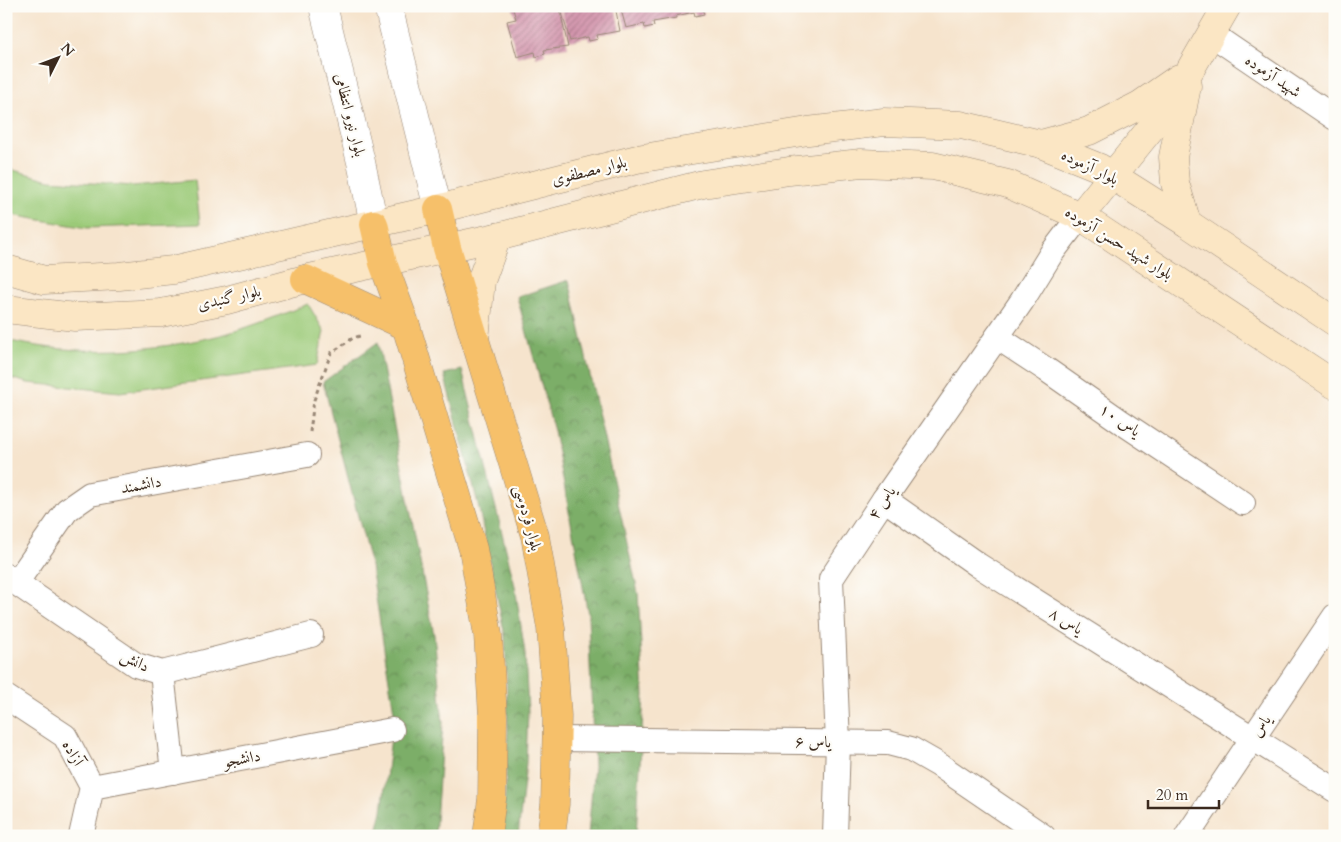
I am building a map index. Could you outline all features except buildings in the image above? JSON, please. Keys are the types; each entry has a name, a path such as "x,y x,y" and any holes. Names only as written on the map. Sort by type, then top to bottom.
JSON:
{"main road":[{"path":"1080,216 1111,175 1160,117 1227,6"},
{"path":"1041,144 1089,130 1131,110 1190,70"},
{"path":"1187,222 1175,183 1173,157 1190,70"},
{"name":"بلوار آزموده","path":"808,130 884,122 961,125 1041,144 1100,168 1187,222 1335,322"},
{"name":"بلوار مصطفوی","path":"374,224 637,159 808,130"},
{"name":"بلوار شهید حسن آزموده","path":"496,237 703,184 789,171 861,163 934,166 1008,184 1080,216 1335,385"},
{"name":"بلوار فردوسی","path":"438,209 447,248 536,536 551,628 557,716 555,804 551,836"},
{"path":"6,269 44,280 119,276 173,270 374,224 383,263 406,326 473,549 488,635 494,717 492,799 487,836"},
{"path":"447,248 496,237"},
{"path":"475,339 481,281 496,237"},
{"name":"بلوار گنبدی","path":"6,309 75,317 161,313 227,300 305,279 447,248"},
{"path":"305,279 406,326"}],"street":[{"name":"بلوار نیرو انتظامی","path":"323,6 362,162 374,224"},
{"path":"388,6 438,209"},
{"name":"شهید آزموده","path":"1211,34 1335,118"},
{"name":"یاس ۴","path":"835,836 838,742 831,579 997,337 1051,254 1080,216"},
{"name":"یاس ۱۰","path":"997,337 1244,503"},
{"name":"دانشمند","path":"11,579 67,510 90,494 307,455"},
{"name":"یاس ۸","path":"884,500 978,565 1335,790"},
{"name":"دانش","path":"11,579 136,665 162,673 311,635"},
{"name":"یاس","path":"1187,836 1335,616"},
{"path":"162,673 173,772"},
{"name":"آزاده","path":"6,697 65,736 92,787"},
{"name":"دانشجو","path":"92,787 392,730"},
{"name":"یاس ۶","path":"556,738 888,742 911,749 939,765 1043,836"},
{"path":"81,836 92,787"}],"path":[{"path":"307,455 314,400 331,353 353,338 381,330 406,326"}],"green space":[{"path":"6,168 50,180 133,186 195,180 200,224 87,228 6,214"},
{"path":"569,280 638,593 644,695 636,836 588,836 594,766 588,614 554,431 517,297"},
{"path":"308,304 324,331 317,365 120,392 28,383 6,377 6,340 61,349 88,350 116,350 171,345 225,334"},
{"path":"378,342 434,635 443,723 435,836 376,836 382,811 394,712 371,566 323,382"},
{"path":"462,370 515,586 525,653 528,711 526,763 518,836 499,836 505,798 508,731 505,636 478,504 444,374"}]}
